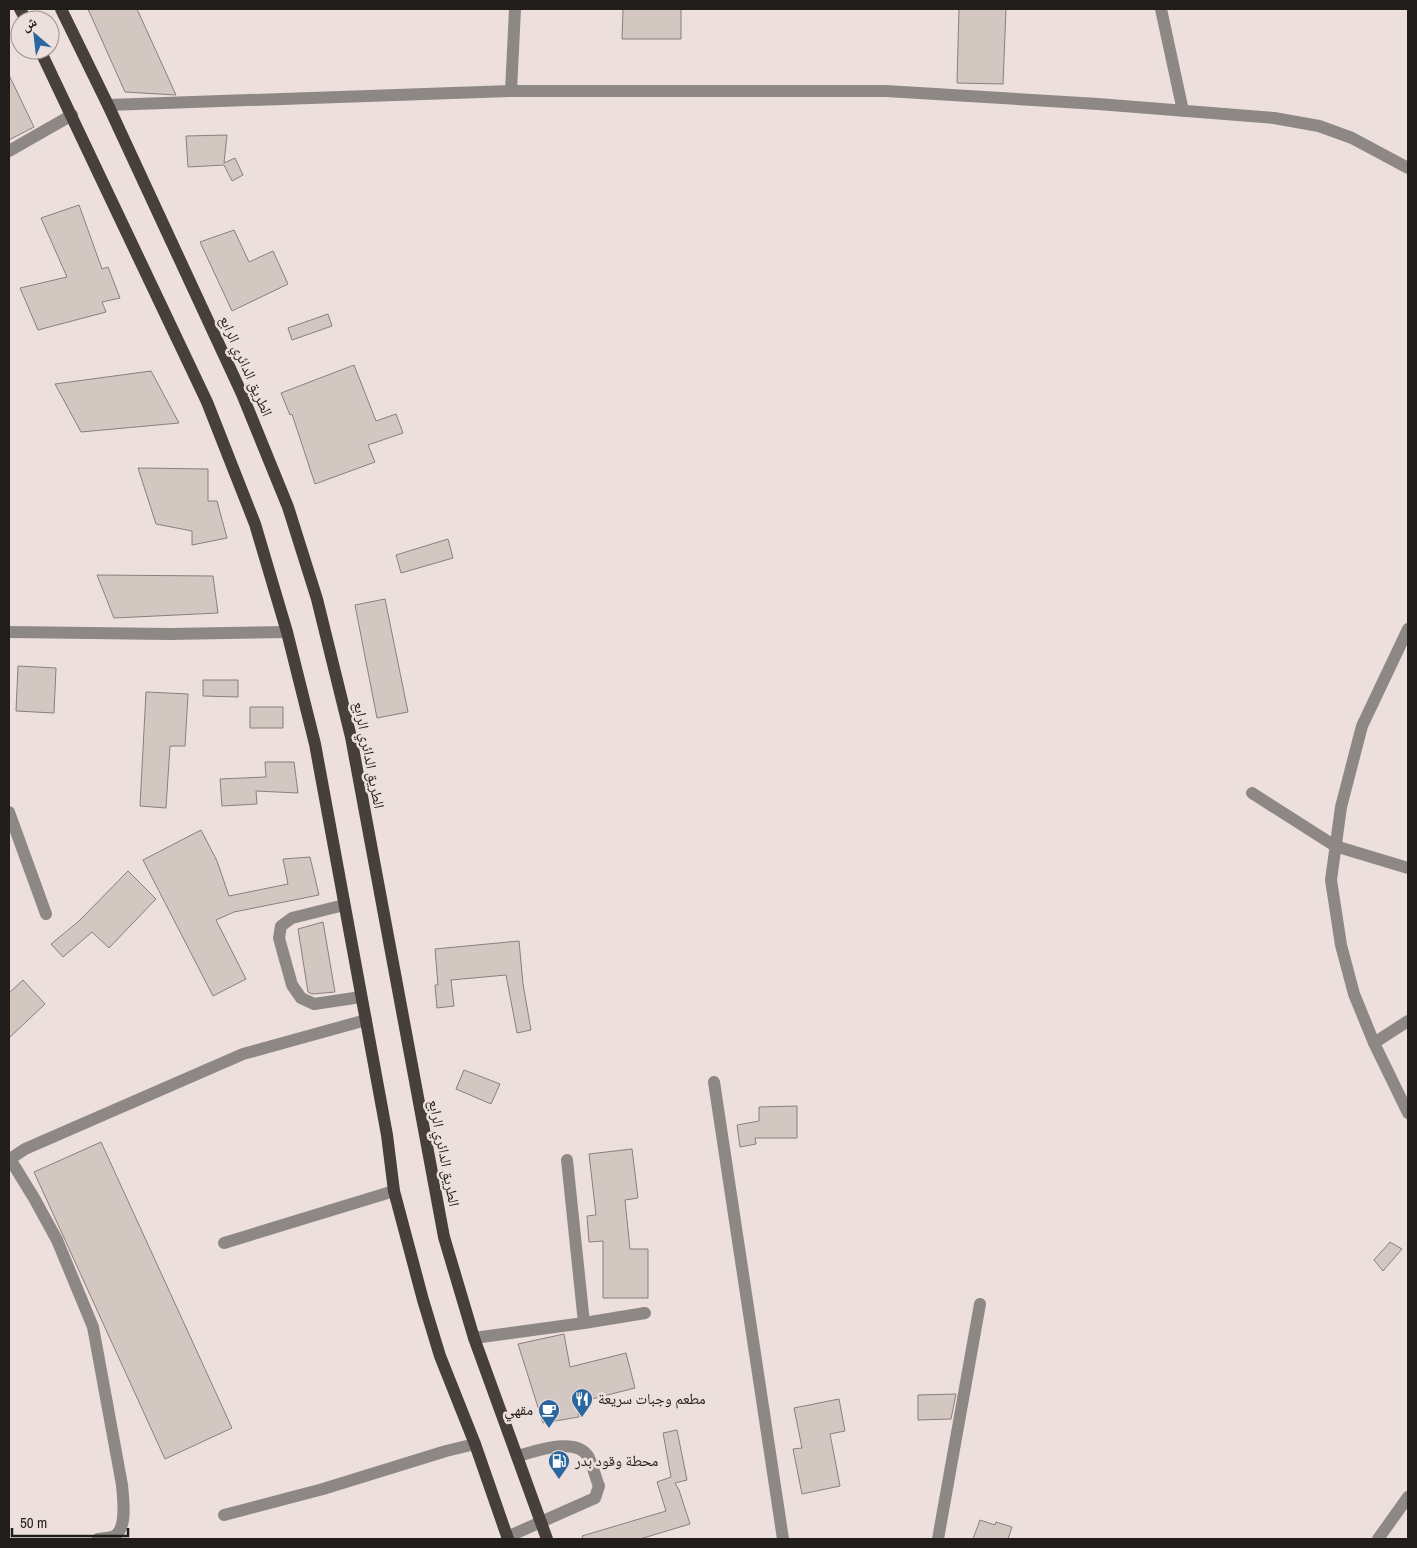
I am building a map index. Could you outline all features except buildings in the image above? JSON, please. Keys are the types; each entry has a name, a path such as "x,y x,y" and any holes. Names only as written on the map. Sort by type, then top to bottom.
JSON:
{"main road":[{"name":"الطريق الدائري الرابع","path":"61,9 108,105 242,394 288,507 317,599 351,737 444,1236 474,1338 547,1539"},
{"path":"45,60 207,402 255,524 287,632 315,744 387,1136 394,1191 440,1356 474,1444 507,1538"}],"street":[{"path":"511,91 515,9"},
{"path":"1161,9 1183,111"},
{"path":"108,105 511,91 886,91 1274,118 1319,126 1352,138 1408,168"},
{"path":"9,151 72,115"},
{"path":"1408,629 1362,726 1341,807 1331,880 1341,945 1354,994 1374,1043 1408,1113"},
{"path":"9,632 170,634 287,632"},
{"path":"1252,793 1335,846 1408,868"},
{"path":"9,812 46,914"},
{"path":"344,905 292,918 281,926 279,938 292,985 301,998 314,1004 361,997"},
{"path":"98,1539 114,1536 120,1531 123,1522 124,1504 93,1327 57,1240 34,1198 9,1159 25,1148 243,1054 366,1020"},
{"path":"1374,1043 1408,1021"},
{"path":"714,1082 783,1539"},
{"path":"567,1160 584,1323"},
{"path":"224,1243 394,1191"},
{"path":"938,1539 980,1304"},
{"path":"474,1338 584,1323 645,1312"},
{"path":"224,1515 323,1489 474,1444"},
{"path":"507,1538 595,1498 599,1486 587,1455 572,1446 553,1447 517,1456"},
{"path":"1378,1539 1408,1496"}],"place":[{"name":"مطعم وجبات سريعة","path":"582,1418"},
{"name":"مقهي","path":"549,1429"},
{"name":"محطة وقود بدر","path":"559,1480"}]}
